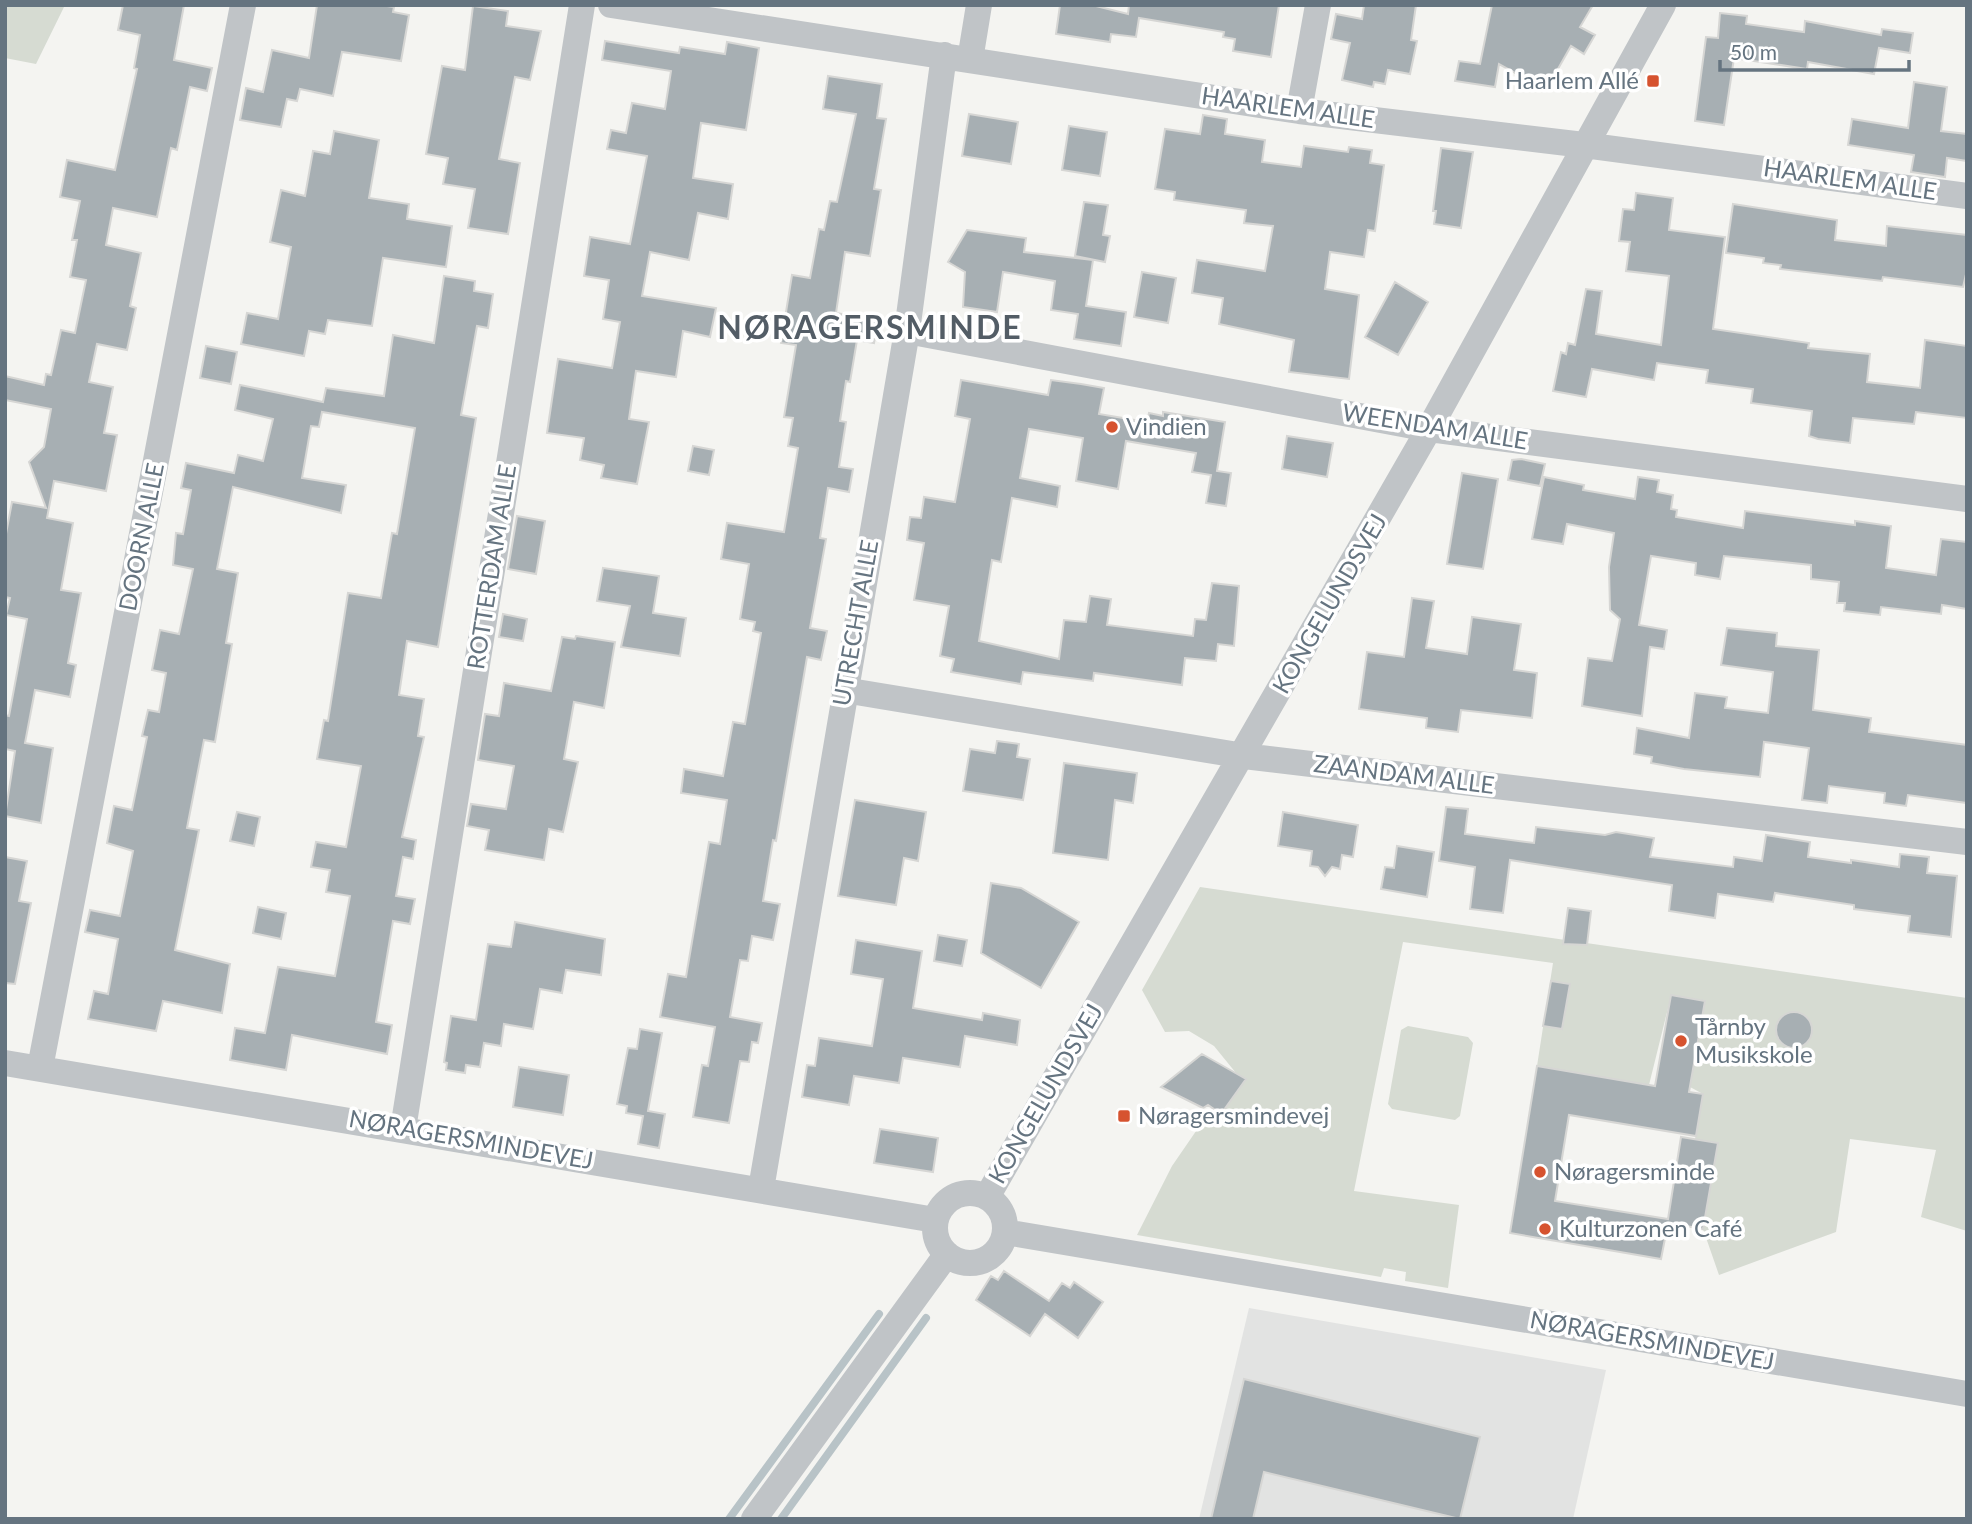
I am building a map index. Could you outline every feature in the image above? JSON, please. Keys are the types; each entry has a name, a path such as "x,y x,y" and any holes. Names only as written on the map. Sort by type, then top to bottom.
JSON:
{"street":[{"name":"DOORN ALLE","path":"40,1068 243,5"},
{"name":"ROTTERDAM ALLE","path":"403,1129 582,5"},
{"name":"HAARLEM ALLE","path":"611,5 1299,111 1584,145 1967,196"},
{"path":"970,60 979,5"},
{"path":"1299,111 1318,5"},
{"name":"KONGELUNDSVEJ","path":"987,1197 1244,756 1429,429 1663,5"},
{"name":"UTRECHT ALLE","path":"761,1189 907,331 944,55"},
{"name":"WEENDAM ALLE","path":"907,331 1429,429 1967,499"},
{"name":"ZAANDAM ALLE","path":"844,690 1244,756 1967,842"},
{"name":"NØRAGERSMINDEVEJ","path":"5,1063 936,1220"},
{"path":"962,1193 987,1197 998,1206 1004,1219 1005,1232 993,1254 983,1260 958,1261 939,1245 936,1220 941,1208 962,1193"},
{"name":"NØRAGERSMINDEVEJ","path":"1005,1232 1967,1394"},
{"path":"754,1519 947,1254"}],"shaded area":[{"path":"5,5 65,5 36,64 5,58"},
{"path":"1200,887 1967,998 1967,1231 1921,1217 1936,1150 1850,1139 1836,1232 1719,1275 1703,1229 1718,1143 1695,1139 1703,1094 1690,1087 1671,996 1649,1085 1537,1066 1553,963 1403,942 1354,1191 1459,1205 1448,1288 1405,1281 1406,1272 1384,1268 1381,1277 1137,1235 1172,1166 1236,1073 1214,1046 1189,1031 1165,1032 1142,990"},
{"path":"1408,1026 1468,1037 1473,1043 1460,1116 1455,1120 1392,1109 1388,1104 1401,1030"},
{"path":"1249,1308 1606,1370 1573,1519 1199,1519"}],"building":[{"path":"123,5 184,5 174,60 212,68 207,91 190,87 177,150 171,148 157,217 113,208 106,245 141,253 130,306 136,308 127,350 97,344 89,382 113,387 104,433 117,435 106,491 54,481 47,518 73,523 61,590 81,593 68,663 76,665 70,697 35,690 25,743 53,748 41,823 5,816 15,751 5,749 5,715 9,716 27,619 6,615 10,598 5,597 5,539 12,502 46,508 29,462 44,447 51,409 5,400 5,376 44,385 46,374 51,375 61,330 75,333 86,280 70,277 77,240 72,240 80,201 60,197 67,160 115,170 137,69 134,68 140,35 118,30"},
{"path":"317,5 380,5 394,7 393,12 409,15 401,61 342,52 333,96 300,89 297,101 287,99 281,127 240,120 246,88 263,92 272,50 309,58"},
{"path":"1060,5 1092,5 1128,14 1129,5 1279,5 1271,57 1233,51 1235,39 1223,37 1224,32 1139,18 1136,37 1111,34 1110,42 1056,34"},
{"path":"1364,5 1416,5 1411,40 1417,41 1410,74 1388,70 1385,84 1374,82 1373,87 1342,80 1350,43 1331,39 1336,14 1362,19"},
{"path":"1492,5 1593,5 1580,27 1595,35 1584,54 1571,46 1546,90 1499,64 1495,87 1455,81 1459,61 1480,64"},
{"path":"473,6 508,11 506,26 541,31 530,80 515,77 499,159 520,163 508,234 468,228 475,189 443,184 448,158 426,154 442,66 465,70"},
{"path":"1720,13 1747,16 1746,24 1804,32 1805,21 1881,35 1882,29 1913,33 1910,53 1879,48 1874,74 1808,62 1807,69 1734,58 1724,125 1695,121 1706,37 1718,38"},
{"path":"605,41 679,53 680,47 725,54 727,42 759,48 746,130 701,123 693,178 733,184 728,219 698,213 689,260 650,252 642,296 716,308 710,337 683,331 676,377 636,371 629,419 649,422 637,484 601,478 604,465 580,460 584,438 547,433 558,359 612,368 620,322 603,319 609,280 584,276 590,237 630,244 647,156 607,149 611,130 626,133 632,103 665,109 671,71 602,60"},
{"path":"828,76 882,84 877,118 886,119 874,189 881,190 870,256 845,252 836,313 878,320 874,343 857,340 850,382 846,381 840,421 846,422 839,467 853,469 849,492 828,488 820,538 826,539 810,628 827,631 821,660 807,657 776,841 773,840 763,901 780,904 773,940 752,936 748,961 740,960 730,1017 762,1023 758,1043 752,1042 749,1062 740,1061 729,1123 693,1117 702,1065 708,1066 715,1027 660,1017 668,974 686,977 709,842 720,844 727,800 681,793 684,769 723,776 733,722 745,724 761,633 753,631 755,622 740,619 749,564 721,559 727,523 784,532 798,448 788,446 793,418 784,417 796,345 781,343 792,275 810,278 819,229 824,230 830,201 837,202 856,114 823,109"},
{"path":"1914,82 1947,87 1941,131 1967,134 1967,161 1947,158 1945,177 1911,172 1914,155 1848,145 1852,119 1908,128"},
{"path":"969,114 1018,122 1011,164 962,156"},
{"path":"1203,115 1227,119 1225,134 1265,140 1262,162 1301,167 1304,146 1348,152 1349,147 1372,150 1370,163 1384,165 1375,231 1368,230 1364,257 1330,252 1325,289 1359,295 1349,379 1289,372 1294,340 1219,324 1223,298 1192,293 1197,260 1265,271 1273,226 1244,223 1246,210 1174,200 1175,192 1155,189 1165,129 1200,134"},
{"path":"1069,126 1107,132 1100,176 1062,170"},
{"path":"334,131 379,140 369,198 409,204 407,219 452,226 446,267 383,258 372,326 328,320 325,334 309,331 304,356 241,344 247,313 278,319 291,247 270,242 281,190 305,196 313,151 330,154"},
{"path":"1441,148 1473,152 1461,228 1434,224 1436,211 1433,211"},
{"path":"1636,193 1673,198 1669,230 1725,237 1713,329 1809,343 1808,348 1870,354 1867,382 1920,388 1925,340 1967,346 1967,418 1916,412 1914,424 1853,418 1850,443 1818,439 1809,436 1812,411 1751,403 1753,389 1706,383 1708,370 1657,363 1654,380 1592,369 1586,397 1553,391 1561,352 1566,354 1568,343 1575,345 1586,289 1602,291 1596,334 1661,345 1669,276 1626,271 1630,242 1619,241 1623,209 1634,210"},
{"path":"1084,202 1108,205 1103,235 1110,236 1105,262 1075,256"},
{"path":"1733,204 1837,220 1835,240 1886,246 1887,226 1967,235 1967,270 1963,287 1883,277 1882,281 1780,269 1781,265 1763,263 1764,258 1726,253"},
{"path":"967,230 1026,238 1024,252 1093,260 1086,306 1126,312 1121,346 1074,339 1078,314 1051,310 1055,281 1003,272 997,312 963,307 965,272 948,262"},
{"path":"1142,272 1176,278 1168,323 1134,317"},
{"path":"444,276 475,281 474,291 493,294 488,328 477,326 461,415 476,418 438,647 407,641 399,695 424,699 418,736 424,737 402,837 416,840 413,859 403,857 396,896 415,899 410,924 393,921 376,1022 392,1025 387,1054 292,1035 286,1070 230,1060 235,1028 265,1033 278,967 335,976 350,896 326,892 330,870 311,867 316,842 346,847 361,766 317,759 324,720 328,721 348,593 381,598 392,533 397,534 415,428 322,412 319,427 311,426 302,478 346,485 341,513 233,487 217,569 238,573 226,643 232,644 215,742 204,740 187,828 199,830 175,950 230,964 222,1013 163,1001 156,1031 88,1019 94,991 108,994 118,939 85,932 90,910 120,916 133,851 107,843 114,806 132,810 147,737 142,736 148,710 159,712 166,673 152,670 160,630 179,634 193,569 173,565 176,533 183,534 191,490 181,488 186,463 234,473 238,455 263,461 273,419 235,410 240,385 323,402 326,388 384,396 393,335 434,343"},
{"path":"1395,282 1428,302 1398,355 1365,337"},
{"path":"206,346 237,352 231,384 200,378"},
{"path":"961,380 1048,395 1051,380 1081,384 1104,388 1099,414 1147,422 1149,413 1163,416 1163,412 1225,422 1217,471 1231,473 1226,506 1206,503 1211,475 1192,472 1196,453 1126,441 1118,489 1076,481 1083,438 1029,429 1020,478 1060,486 1057,507 1012,498 1001,562 992,560 979,641 1059,659 1064,620 1086,622 1090,596 1111,599 1107,625 1193,636 1195,619 1206,620 1212,583 1239,586 1234,646 1218,644 1216,661 1185,658 1182,685 1094,673 1093,681 1023,672 1021,684 951,672 954,659 940,656 949,606 914,600 924,543 907,540 910,517 921,518 924,497 955,502 970,419 955,416"},
{"path":"1287,436 1333,443 1327,477 1282,469"},
{"path":"693,446 714,450 709,475 688,471"},
{"path":"1512,460 1545,464 1540,486 1508,480"},
{"path":"1462,473 1498,479 1483,569 1447,564"},
{"path":"1544,477 1584,485 1583,490 1635,499 1638,477 1659,480 1657,492 1673,495 1671,509 1677,510 1676,517 1743,528 1745,511 1855,525 1855,521 1891,526 1886,568 1936,575 1941,539 1967,542 1967,609 1942,605 1941,614 1881,607 1880,615 1844,611 1845,603 1837,603 1839,582 1811,579 1811,565 1724,556 1720,579 1695,575 1696,563 1651,556 1639,625 1667,630 1664,649 1650,647 1642,716 1582,706 1588,658 1612,661 1620,619 1610,610 1609,567 1614,533 1567,524 1563,544 1532,539"},
{"path":"517,516 545,521 536,574 508,569"},
{"path":"603,568 659,576 653,613 686,618 680,656 621,647 630,606 597,601"},
{"path":"1412,598 1434,601 1426,648 1467,654 1472,617 1521,624 1514,670 1537,673 1532,718 1461,710 1458,732 1426,728 1427,718 1359,709 1367,652 1404,657"},
{"path":"503,614 527,619 523,641 499,637"},
{"path":"1727,628 1777,633 1776,646 1819,650 1813,710 1871,718 1869,732 1967,745 1967,803 1908,795 1906,806 1884,803 1885,793 1829,786 1827,803 1802,800 1809,748 1764,742 1760,777 1651,763 1652,757 1634,754 1637,728 1689,738 1695,693 1727,697 1725,708 1768,713 1773,672 1721,665"},
{"path":"576,636 615,642 604,708 574,702 564,759 578,762 563,832 549,829 544,860 485,850 489,830 467,826 471,804 506,809 514,766 478,760 485,714 499,716 504,683 551,691 562,637 575,639"},
{"path":"997,741 1019,744 1017,757 1030,759 1023,800 963,791 970,749 995,753"},
{"path":"1064,763 1137,773 1133,803 1115,800 1108,860 1053,853"},
{"path":"855,800 926,812 918,861 904,858 896,905 838,896"},
{"path":"1446,807 1468,809 1465,834 1534,843 1536,827 1605,835 1616,832 1654,838 1650,857 1733,867 1734,857 1762,861 1766,835 1810,842 1808,857 1851,863 1851,860 1899,867 1900,854 1929,857 1927,873 1957,876 1951,937 1908,932 1910,916 1854,909 1854,905 1775,893 1773,902 1718,894 1715,918 1669,911 1672,885 1510,860 1503,913 1470,909 1475,867 1439,861"},
{"path":"237,812 260,817 254,846 230,841"},
{"path":"1283,812 1358,825 1353,857 1342,855 1340,869 1332,867 1325,876 1318,867 1310,866 1312,851 1278,846"},
{"path":"1397,846 1434,852 1427,897 1381,889 1385,867 1394,868"},
{"path":"5,857 27,861 19,901 31,903 15,984 5,983"},
{"path":"991,883 1021,888 1079,922 1041,988 981,953"},
{"path":"258,907 286,913 281,939 253,933"},
{"path":"1568,908 1591,911 1587,945 1563,944"},
{"path":"515,922 605,939 601,975 566,970 562,993 540,989 533,1029 504,1024 501,1046 484,1043 480,1067 466,1065 465,1073 446,1070 447,1063 444,1062 451,1016 476,1020 488,944 511,947"},
{"path":"938,935 967,940 962,966 934,961"},
{"path":"856,940 922,951 913,1008 982,1020 983,1013 1020,1020 1017,1045 965,1036 960,1067 903,1058 899,1083 854,1076 849,1105 802,1097 807,1065 815,1066 819,1038 872,1046 883,979 851,974"},
{"path":"1551,981 1570,984 1562,1029 1543,1026"},
{"name":"Nøragersminde","path":"1671,995 1705,1001 1689,1092 1703,1094 1696,1136 1569,1115 1555,1201 1668,1219 1681,1137 1718,1143 1703,1229 1668,1223 1661,1259 1510,1233 1537,1066 1655,1086"},
{"path":"1794,1012 1807,1017 1812,1030 1807,1043 1794,1048 1781,1043 1776,1030 1781,1017"},
{"path":"640,1029 662,1033 648,1111 665,1114 659,1148 638,1144 643,1116 626,1113 627,1106 617,1104 628,1048 637,1049"},
{"path":"1202,1054 1246,1079 1221,1114 1208,1105 1203,1108 1161,1087"},
{"path":"519,1067 569,1075 563,1115 513,1107"},
{"path":"880,1129 938,1138 933,1172 874,1163"},
{"path":"1004,1271 1049,1301 1062,1283 1070,1288 1074,1282 1103,1302 1078,1338 1045,1314 1030,1336 976,1300 991,1276 998,1280"},
{"path":"1244,1379 1480,1437 1460,1519 1264,1472 1253,1519 1211,1519"}],"waterway":[{"path":"729,1519 879,1314"},
{"path":"781,1519 926,1318"}],"place":[{"name":"Haarlem Allé","path":"1653,81"},
{"name":"Vindien","path":"1112,427"},
{"name":"Tårnby Musikskole","path":"1681,1041"},
{"name":"Nøragersmindevej","path":"1124,1116"},
{"name":"Nøragersminde","path":"1540,1172"},
{"name":"Kulturzonen Café","path":"1545,1229"}],"district":[{"name":"NØRAGERSMINDE","path":"870,328"}]}
